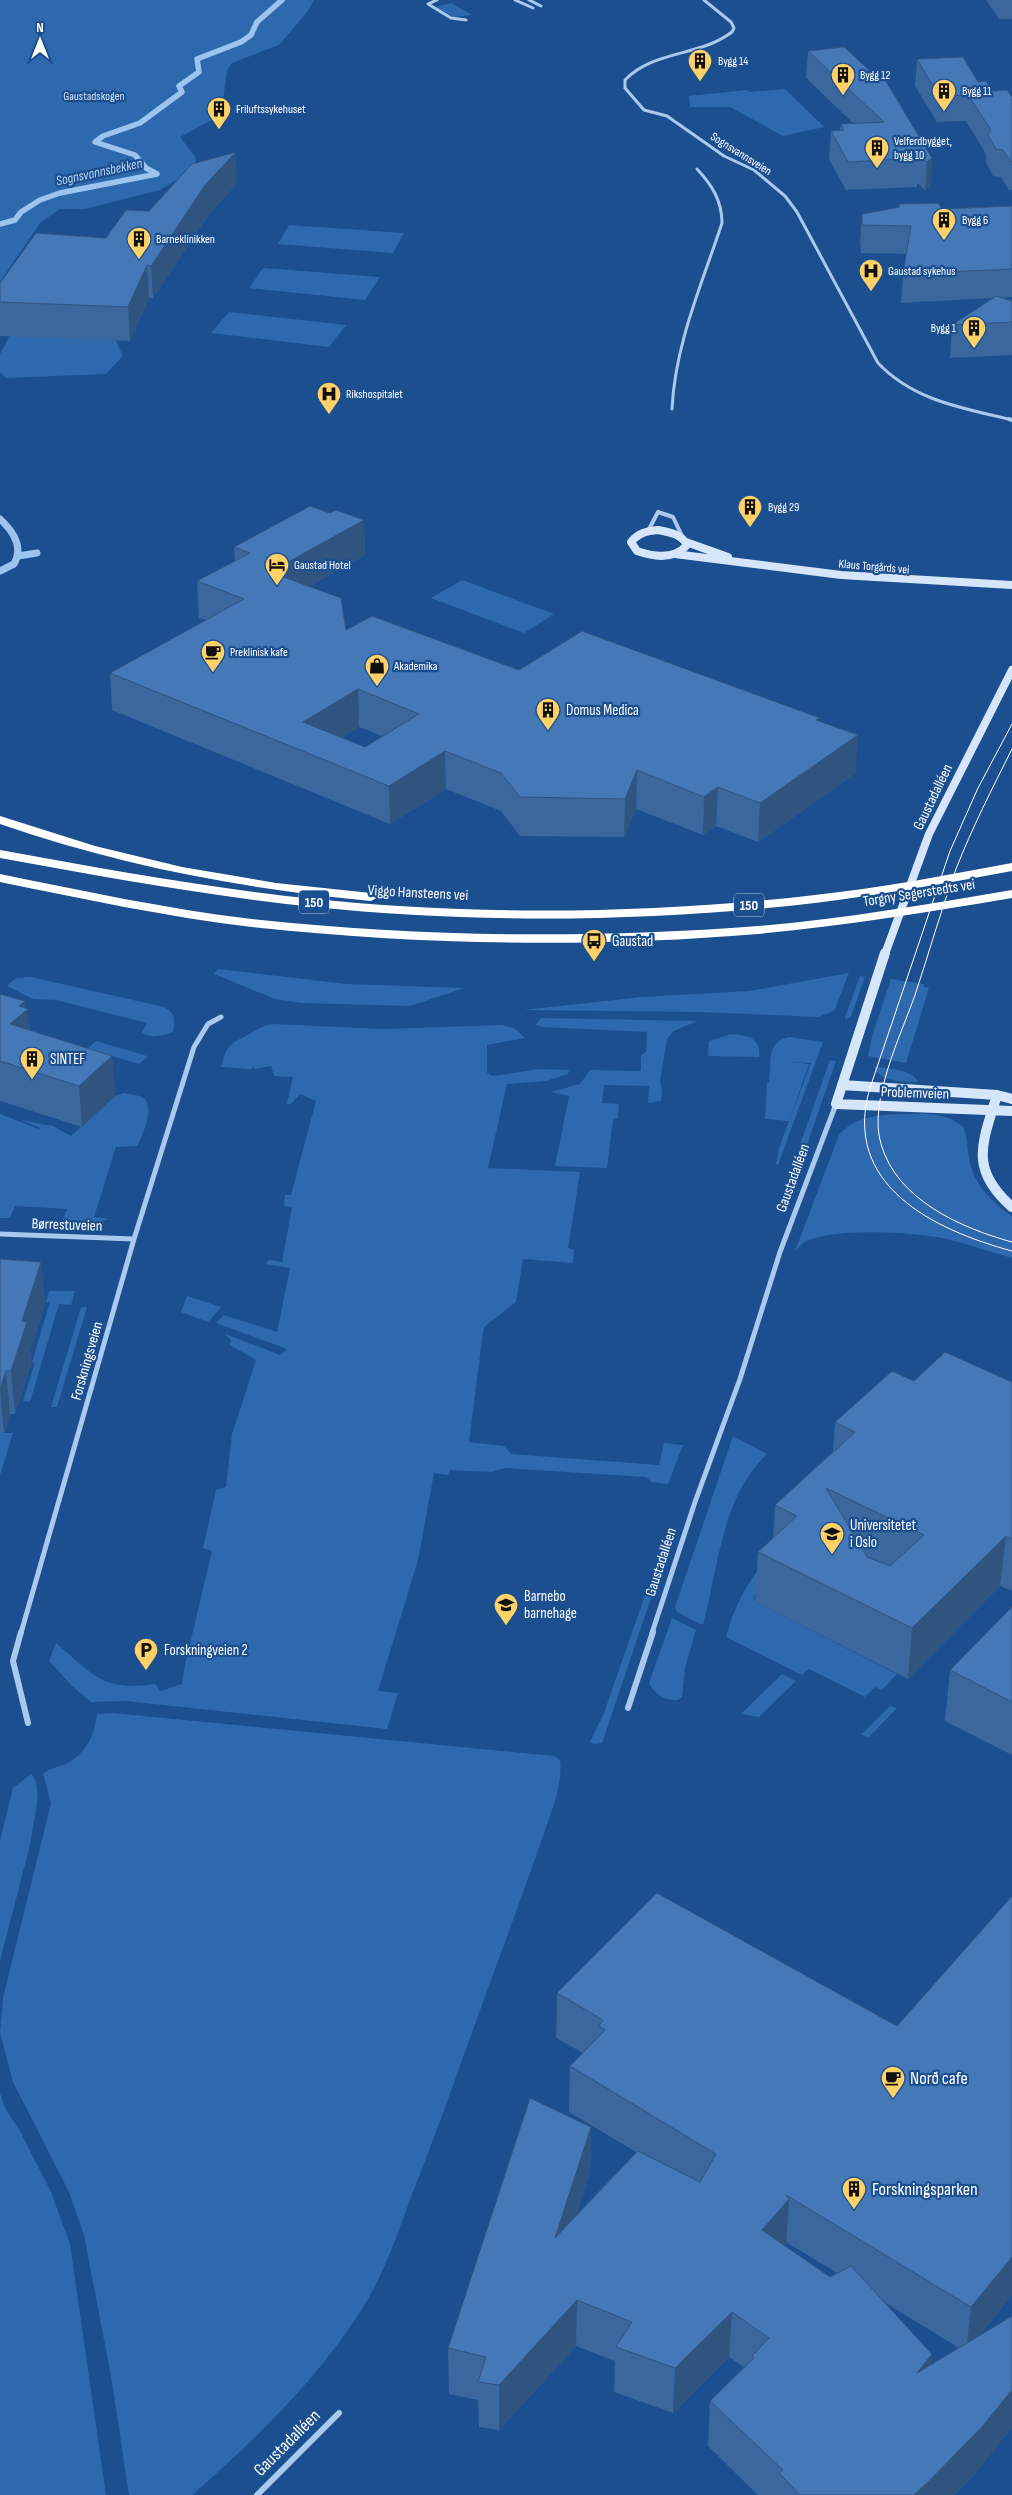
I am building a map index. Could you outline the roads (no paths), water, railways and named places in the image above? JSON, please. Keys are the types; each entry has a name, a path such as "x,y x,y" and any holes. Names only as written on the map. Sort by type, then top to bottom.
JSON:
{"highway":[{"path":"0,820 128,860 210,878 368,897 564,906 632,912"},
{"name":"Viggo Hansteens vei","path":"0,854 217,892 332,904 469,912 632,912 705,909 838,896"},
{"name":"Torgny Segerstedts vei","path":"838,896 1012,867"},
{"name":"150","path":"0,878 50,890"},
{"path":"0,884 50,890"},
{"name":"Torgny Segerstedts vei","path":"50,890 243,921 383,935 532,939 640,937 749,931 832,923 1012,894"}],"street":[{"path":"437,0 428,4 451,18 466,20"},
{"path":"515,0 533,8"},
{"path":"529,0 541,6"},
{"name":"Sognsvannsveien","path":"704,0 731,22 732,32 712,43 638,68 625,80 627,92 644,110 667,116 724,156 754,170 789,200 878,363 886,373 906,387 928,398 1012,420"},
{"path":"672,410 679,351 719,238 722,223 720,202 714,186 697,169"},
{"path":"648,532 658,512 673,517 684,539 685,548 675,554"},
{"name":"Klaus Torgårds vei","path":"736,561 670,532 648,532 632,539 631,542 634,548 651,556 675,554 841,575 915,581 1012,585"},
{"name":"Gaustadalléen","path":"628,1708 695,1502 740,1380 780,1252 836,1104 877,975 929,834 1012,670"},
{"name":"Forskningsveien","path":"28,1723 13,1661 134,1239 194,1047 208,1024 221,1017"},
{"name":"Problemveien","path":"842,1085 885,1090 997,1095 1012,1099"},
{"path":"997,1095 983,1145 982,1163 987,1180 1012,1207"},
{"name":"Problemveien","path":"836,1104 992,1112 1012,1111"},
{"name":"Børrestuveien","path":"0,1234 134,1239"},
{"name":"Gaustadalléen","path":"257,2495 339,2413"}],"waterway":[{"name":"Sognsvannsbekken","path":"0,224 15,220 21,212 40,200 60,193 157,174 146,168 135,155 95,142 103,136 140,123 182,92 179,86 199,72 197,59 241,42 251,35 257,22 282,0"},
{"name":"Sognsvannsbekken","path":"0,519 13,534 18,551 14,564 0,571"},
{"path":"18,556 37,553"}],"tram line":[{"path":"1012,724 978,788 950,851 870,1088 865,1122 869,1151 882,1177 901,1198 925,1216 953,1230 982,1242 1012,1251"},
{"path":"1012,749 975,824 951,884 915,995 888,1069 882,1089 878,1127 881,1144 889,1164 901,1181 916,1196 952,1220 972,1229 1012,1242"}],"place":[{"name":"Bygg 14","path":"700,82"},
{"name":"Bygg 12","path":"843,96"},
{"name":"Bygg 11","path":"944,112"},
{"name":"Friluftssykehuset","path":"219,130"},
{"name":"Velferdbygget, bygg 10","path":"877,169"},
{"name":"Bygg 6","path":"944,241"},
{"name":"Barneklinikken","path":"139,260"},
{"name":"Gaustad sykehus","path":"871,292"},
{"name":"Bygg 1","path":"974,349"},
{"name":"Rikshospitalet","path":"329,415"},
{"name":"Bygg 29","path":"750,528"},
{"name":"Gaustad Hotel","path":"277,586"},
{"name":"Preklinisk kafe","path":"213,673"},
{"name":"Akademika","path":"377,687"},
{"name":"Domus Medica","path":"548,731"},
{"name":"Gaustad","path":"594,962"},
{"name":"SINTEF","path":"32,1080"},
{"name":"Universitetet i Oslo","path":"832,1555"},
{"name":"Barnebo barnehage","path":"506,1626"},
{"name":"Forskningveien 2","path":"146,1671"},
{"name":"Norð cafe","path":"893,2099"},
{"name":"Forskningsparken","path":"854,2210"}],"park label":[{"name":"Gaustadskogen","path":"94,96"}]}
